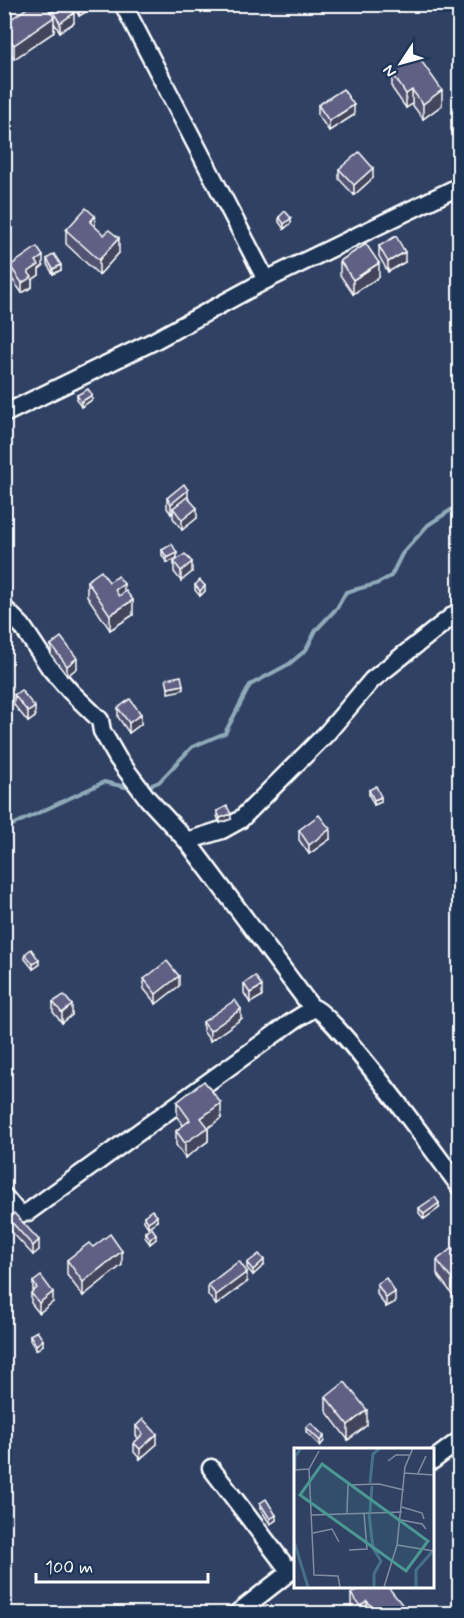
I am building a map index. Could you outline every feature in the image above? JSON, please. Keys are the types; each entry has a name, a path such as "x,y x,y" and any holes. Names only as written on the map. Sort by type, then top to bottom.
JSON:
{"street":[{"path":"123,4 266,280"},
{"path":"4,414 152,342 266,280 459,186"},
{"path":"4,608 22,626 50,668 100,720 102,731 118,759 148,800 187,841 309,1004 310,1010"},
{"path":"187,841 222,830 240,820 327,733 372,680 459,610"},
{"path":"4,1196 19,1214 28,1212 310,1010 318,1009 338,1030 421,1134 459,1187"},
{"path":"434,1459 459,1440"},
{"path":"211,1468 293,1569 236,1614"}],"building":[{"path":"33,4 45,4 54,17 14,45 4,31 4,24"},
{"path":"48,4 68,4 74,13 60,23"},
{"path":"417,55 442,90 423,104 412,90 406,94 392,73"},
{"path":"343,89 354,105 329,121 318,105"},
{"path":"459,114 459,128 458,130 451,120"},
{"path":"359,152 373,168 354,185 339,169"},
{"path":"86,208 95,216 90,222 104,235 109,230 119,238 99,260 66,230"},
{"path":"285,211 291,218 284,224 279,217"},
{"path":"396,236 405,252 388,262 379,246"},
{"path":"366,244 379,263 353,280 340,261"},
{"path":"37,247 43,256 36,261 39,265 28,272 32,277 22,283 10,266"},
{"path":"54,254 61,265 53,269 47,259"},
{"path":"88,389 92,395 81,402 77,395"},
{"path":"184,484 188,490 171,504 167,498"},
{"path":"187,497 197,508 182,520 173,508"},
{"path":"172,544 177,553 167,558 162,550"},
{"path":"185,554 192,562 181,571 174,562"},
{"path":"101,571 109,582 118,576 124,584 115,590 119,596 126,591 133,600 110,615 87,581"},
{"path":"200,580 205,586 200,591 195,585"},
{"path":"61,637 77,658 67,666 51,645"},
{"path":"181,676 183,685 168,688 166,679"},
{"path":"21,690 35,707 28,712 14,695"},
{"path":"130,699 141,714 129,723 118,708"},
{"path":"376,786 381,797 374,800 369,790"},
{"path":"227,806 231,814 220,818 217,811"},
{"path":"319,815 330,829 309,845 299,830"},
{"path":"31,949 39,960 33,964 25,954"},
{"path":"167,961 179,976 156,994 144,979"},
{"path":"255,976 262,986 250,993 244,984"},
{"path":"64,995 72,1005 62,1013 53,1002"},
{"path":"235,1000 241,1009 210,1031 203,1022"},
{"path":"204,1081 221,1103 201,1118 208,1127 185,1143 176,1131 190,1120 177,1102"},
{"path":"435,1197 439,1203 424,1214 419,1208"},
{"path":"152,1210 157,1216 148,1222 144,1216"},
{"path":"14,1213 39,1240 33,1246 8,1218"},
{"path":"152,1228 156,1234 150,1239 145,1232"},
{"path":"110,1234 122,1251 83,1282 67,1260 89,1243 93,1247"},
{"path":"452,1248 459,1257 459,1289 437,1260"},
{"path":"259,1254 264,1260 253,1270 247,1263"},
{"path":"239,1261 247,1272 216,1295 208,1285"},
{"path":"41,1276 53,1292 39,1303 31,1293 37,1288 33,1282"},
{"path":"386,1278 395,1292 386,1298 377,1284"},
{"path":"37,1331 43,1340 36,1345 30,1335"},
{"path":"345,1382 367,1410 348,1425 326,1397"},
{"path":"143,1419 157,1434 140,1449 134,1443 143,1434 136,1426"},
{"path":"311,1423 324,1436 320,1441 306,1427"},
{"path":"266,1499 276,1515 270,1519 260,1503"},
{"path":"360,1588 389,1588 409,1613 377,1614 367,1601 360,1606 351,1594"}],"waterway":[{"path":"144,788 159,782 192,747 225,733 250,685 289,664 306,650 316,630 337,608 346,592 376,584 391,576 402,554 428,525 460,504"},
{"path":"4,829 104,782 134,789"}]}
